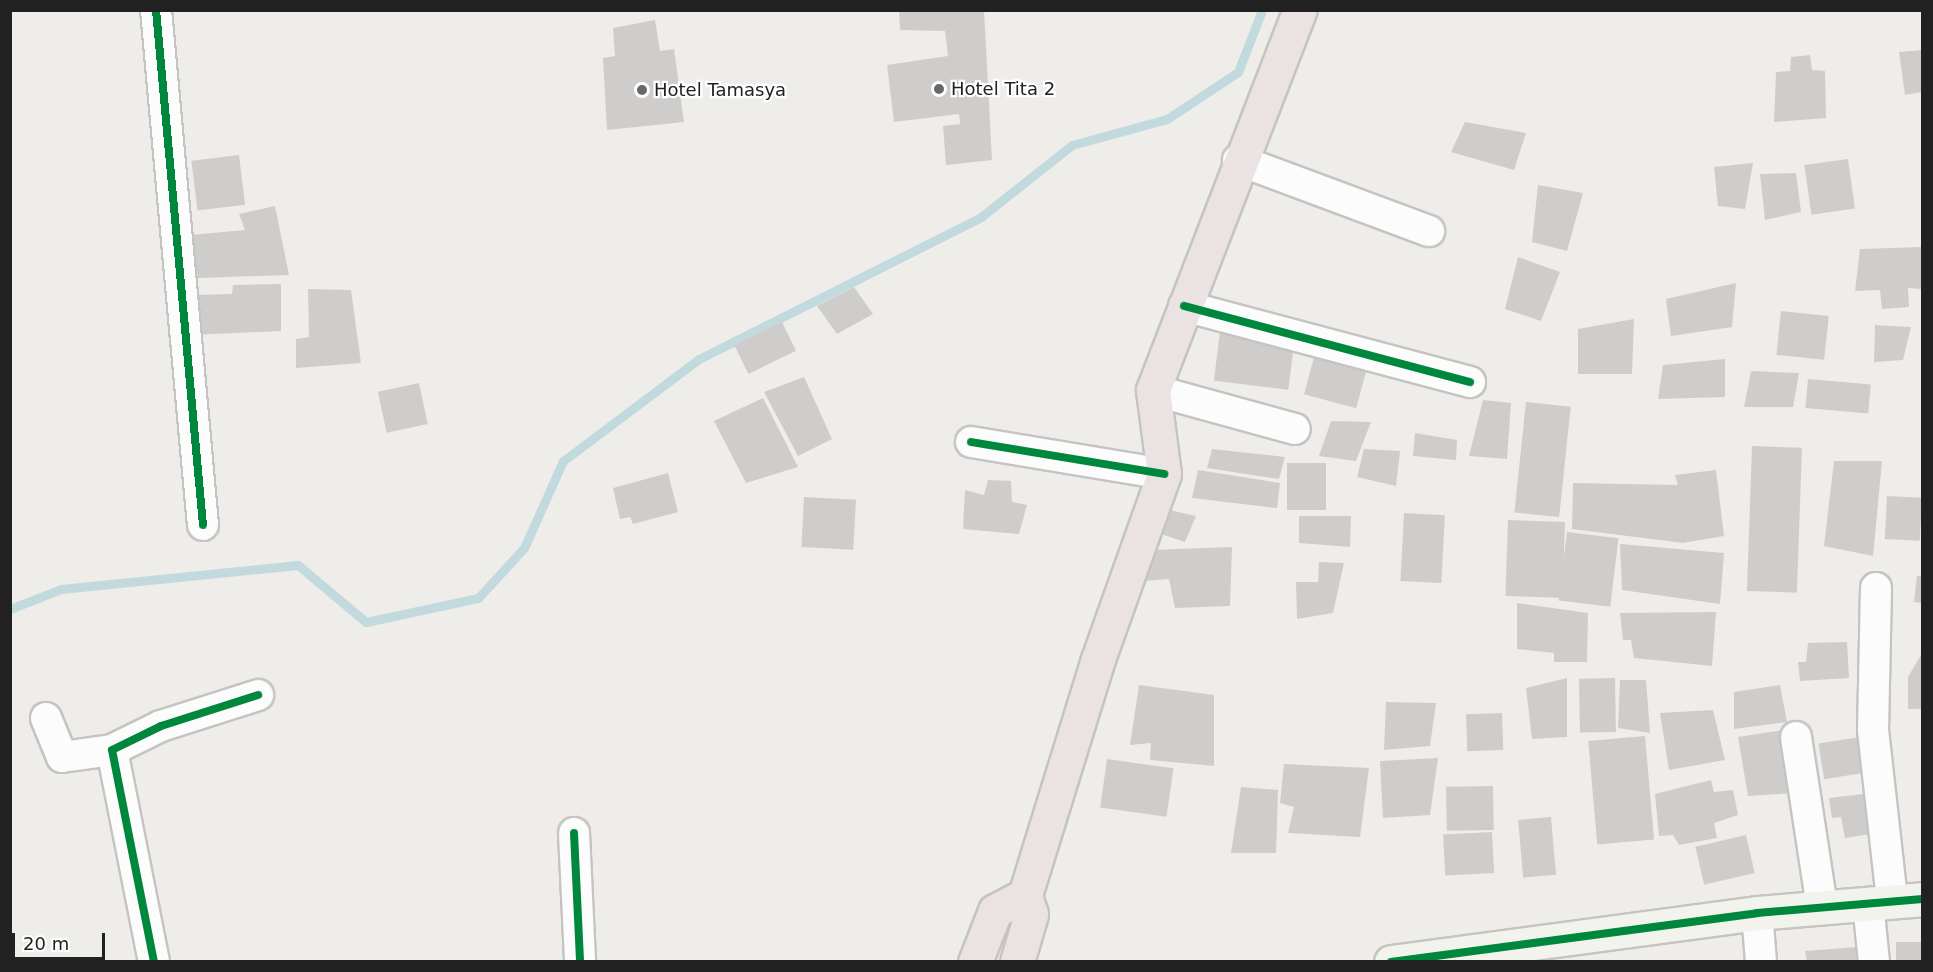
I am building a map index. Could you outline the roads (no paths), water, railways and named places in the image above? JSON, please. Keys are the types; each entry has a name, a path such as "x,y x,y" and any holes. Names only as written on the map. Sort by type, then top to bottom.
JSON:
{"highway":[{"path":"1017,962 1031,914 1025,895 1097,662 1164,474 1153,390 1238,160 1300,10"},
{"path":"975,962 995,911 1025,895"}],"street":[{"path":"156,10 203,525"},
{"path":"1238,160 1429,231"},
{"path":"1184,306 1470,382"},
{"path":"1153,390 1295,429"},
{"path":"971,442 1164,474"},
{"path":"1874,962 1894,901 1873,730 1876,588"},
{"path":"46,718 62,757 112,750 161,726 258,695"},
{"path":"1796,737 1822,907"},
{"path":"112,750 154,962"},
{"path":"573,833 579,962"},
{"path":"1391,962 1757,913 1894,901"},
{"path":"1757,913 1761,962"}],"waterway":[{"path":"10,609 61,589 298,565 366,622 478,598 524,548 563,461 699,359 981,217 1072,145 1167,119 1238,72 1262,10"}],"place":[{"name":"Hotel Tita 2","path":"939,89"},
{"name":"Hotel Tamasya","path":"642,90"}]}
